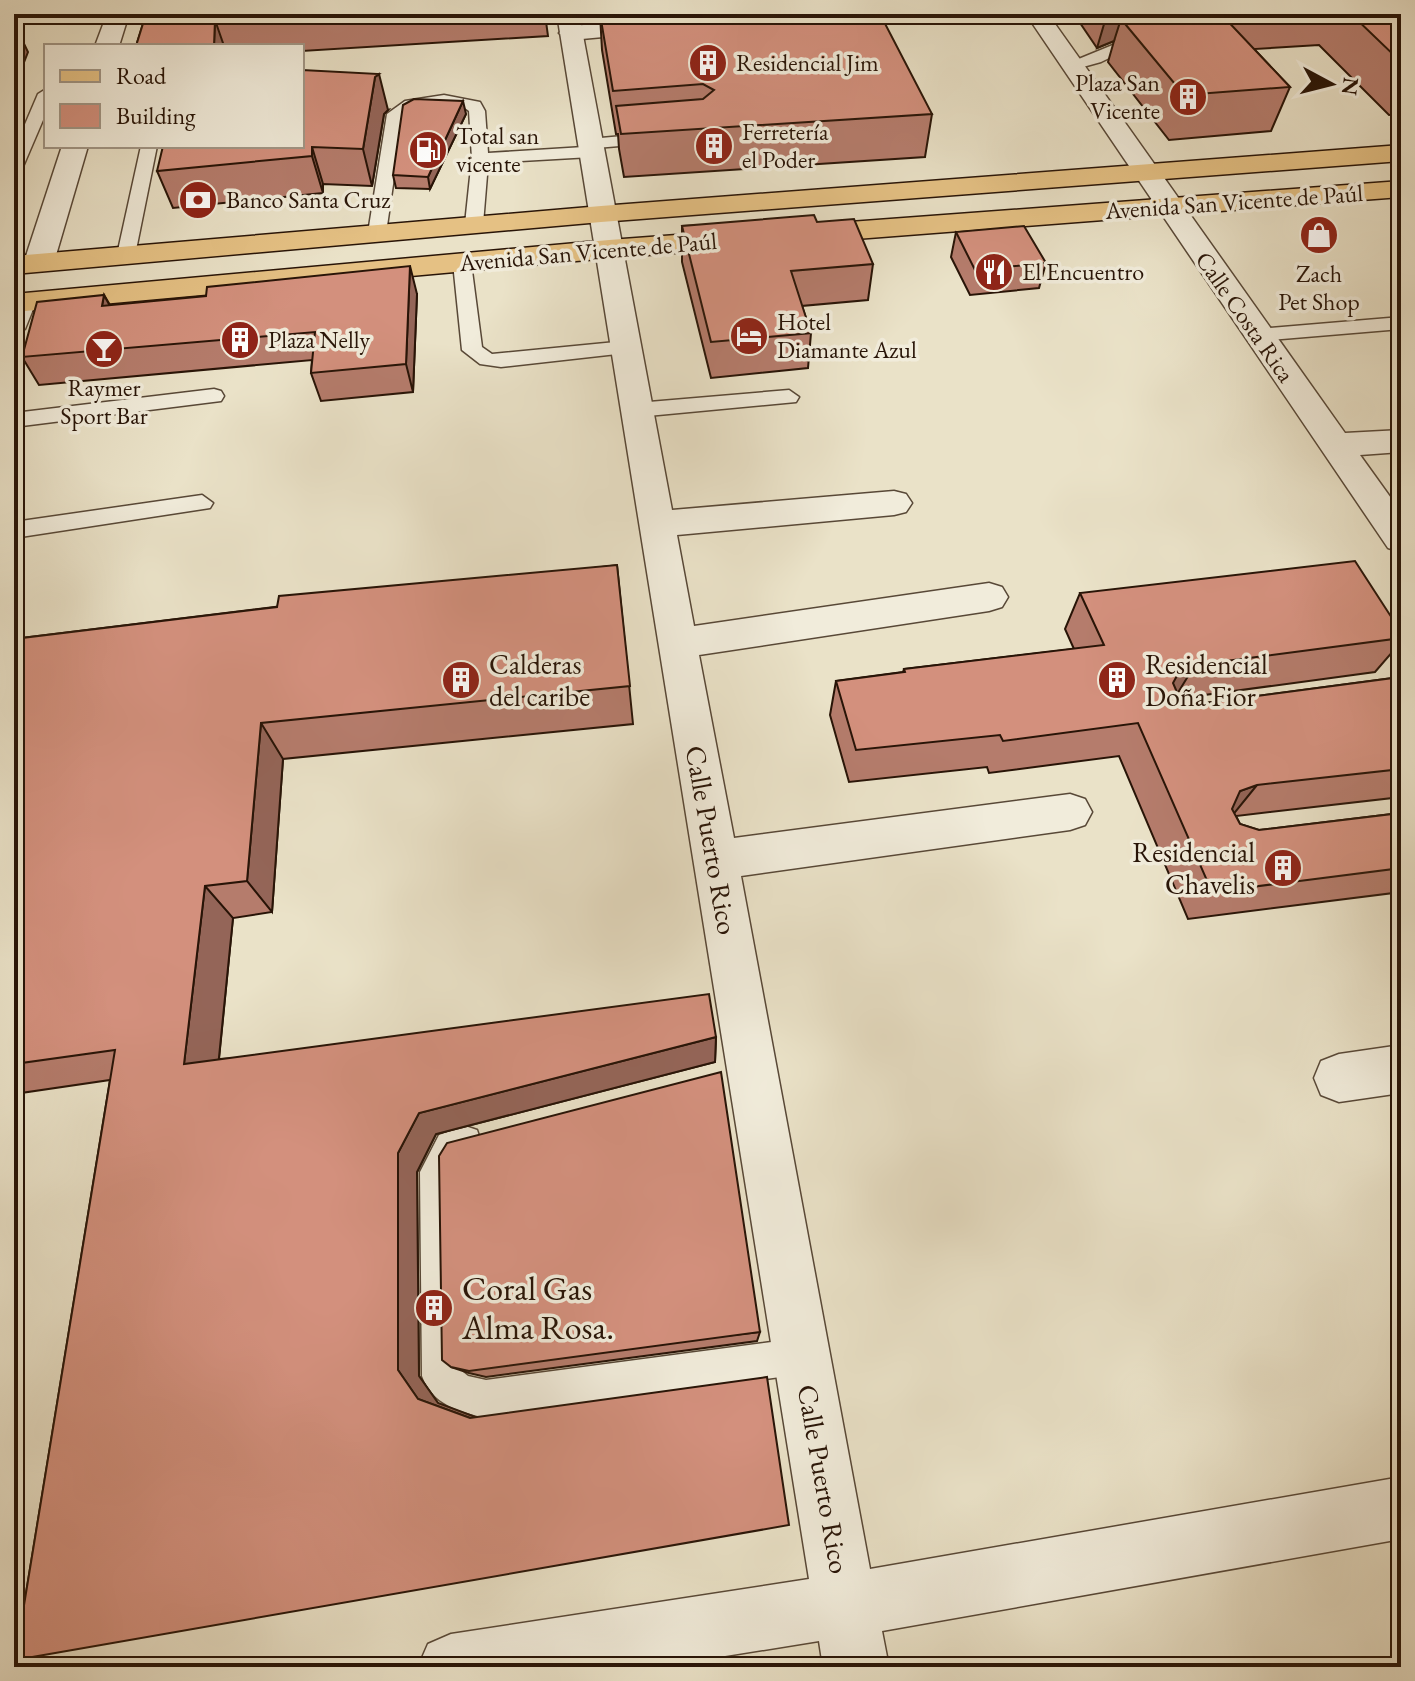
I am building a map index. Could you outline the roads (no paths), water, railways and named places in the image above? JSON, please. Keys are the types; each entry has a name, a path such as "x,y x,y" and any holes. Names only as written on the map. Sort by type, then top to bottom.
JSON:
{"main road":[{"name":"Avenida San Vicente de Paúl","path":"16,309 462,263 605,232 1145,171 1401,153"},
{"name":"Avenida San Vicente de Paúl","path":"26,263 474,224 605,232 1168,207 1401,189"}],"street":[{"path":"108,44 118,14"},
{"name":"Calle Costa Rica","path":"1037,14 1401,539"},
{"path":"570,23 678,24"},
{"name":"Calle Puerto Rico","path":"570,23 715,860 738,1074 802,1356 856,1667"},
{"path":"26,263 74,148"},
{"path":"1335,445 1401,441"},
{"path":"657,524 894,503"},
{"path":"678,643 989,597"},
{"path":"715,860 1070,812"},
{"path":"1339,1078 1401,1069"},
{"path":"451,1667 846,1605 1401,1508"}],"lane":[{"path":"1072,65 1096,59 1155,32"},
{"path":"14,169 44,99"},
{"path":"377,233 393,121 399,109 407,104 457,100 474,105 480,158 474,224"},
{"path":"480,158 675,136"},
{"path":"126,255 149,148"},
{"path":"462,263 472,350 479,357 501,361 626,347"},
{"path":"1259,335 1401,323"},
{"path":"14,420 214,396"},
{"path":"637,410 789,397"},
{"path":"14,530 202,503"},
{"path":"492,1134 451,1147 437,1172 440,1376 458,1392 486,1399 802,1356"}],"place":[{"name":"Residencial Jim","path":"708,63"},
{"name":"Plaza San Vicente","path":"1188,97"},
{"name":"Ferretería el Poder","path":"714,146"},
{"name":"Total san vicente","path":"428,150"},
{"name":"Banco Santa Cruz","path":"198,200"},
{"name":"Zach Pet Shop","path":"1319,235"},
{"name":"El Encuentro","path":"994,272"},
{"name":"Hotel Diamante Azul","path":"749,336"},
{"name":"Plaza Nelly","path":"240,340"},
{"name":"Raymer Sport Bar","path":"104,349"},
{"name":"Calderas del caribe","path":"461,680"},
{"name":"Residencial Doña Fior","path":"1117,680"},
{"name":"Residencial Chavelis","path":"1283,868"},
{"name":"Coral Gas Alma Rosa.","path":"434,1308"}]}
